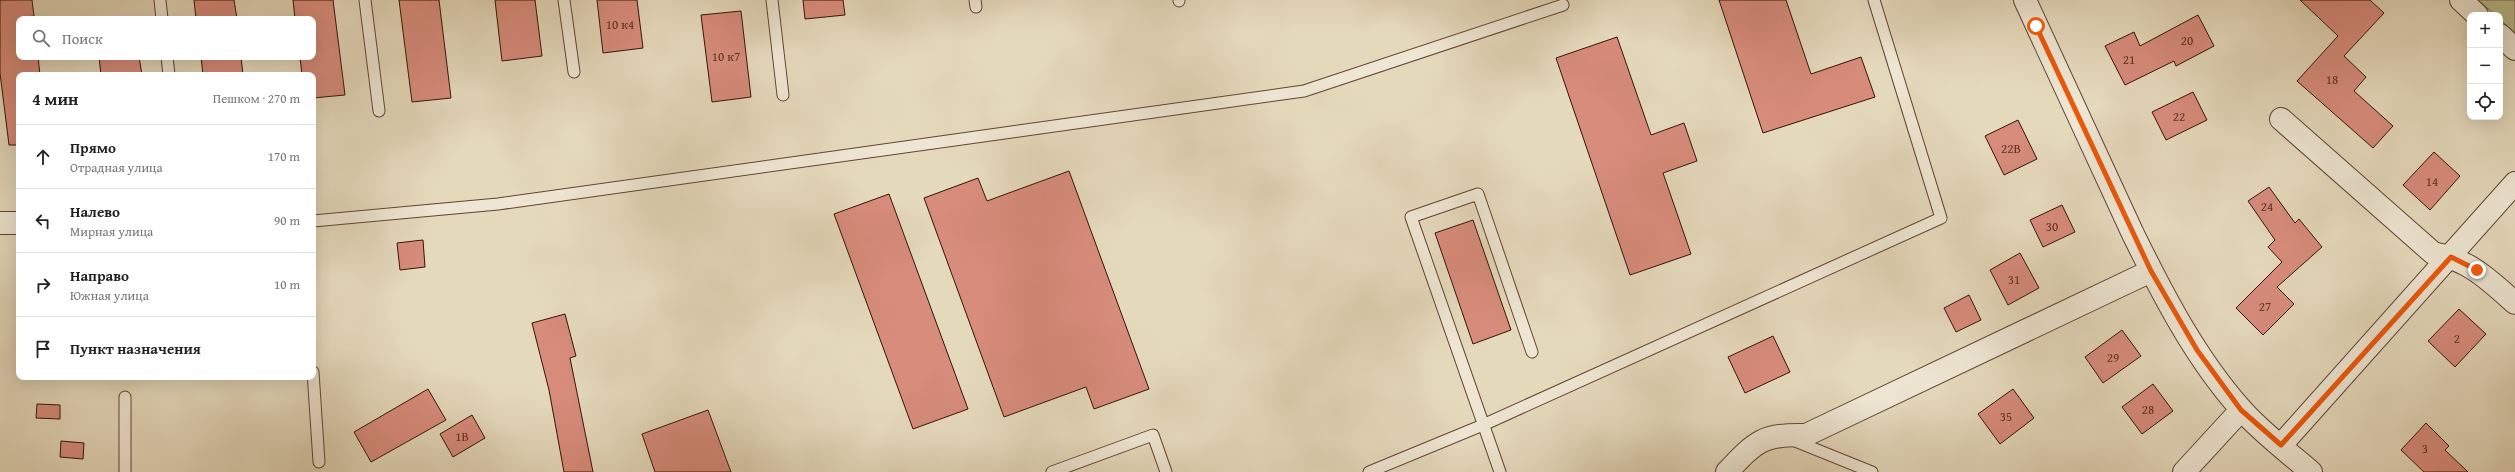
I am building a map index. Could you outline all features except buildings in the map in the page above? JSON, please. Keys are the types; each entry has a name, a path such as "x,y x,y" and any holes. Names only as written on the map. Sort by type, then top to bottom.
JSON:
{"street":[{"path":"2025,0 2151,271 2197,350 2241,410 2311,472"},
{"path":"2461,0 2474,12"},
{"path":"2503,39 2515,49"},
{"path":"2281,120 2432,253 2451,257 2477,270 2515,303"},
{"path":"2281,445 2451,257 2515,183"},
{"path":"0,223 16,223"},
{"path":"1727,472 1753,444 1779,434 1806,435 2151,271"},
{"path":"2184,472 2241,410"}],"lane":[{"path":"160,0 162,16"},
{"path":"365,0 379,111"},
{"path":"564,0 574,72"},
{"path":"772,0 783,95"},
{"path":"1369,472 1483,425 1941,218 1874,0"},
{"path":"316,221 498,204 1304,91 1563,5"},
{"path":"167,60 169,72"},
{"path":"1500,472 1411,217 1478,194 1532,352"},
{"path":"314,380 319,462"},
{"path":"125,397 125,472"},
{"path":"1779,434 1872,472"},
{"path":"1052,472 1153,435 1166,472"}],"green space":[{"path":"2478,0 2515,0 2515,33 2503,23 2503,12 2492,12"}],"route":[{"path":"2036,26 2151,271 2197,350 2241,410 2281,445 2451,257 2477,270"}]}
